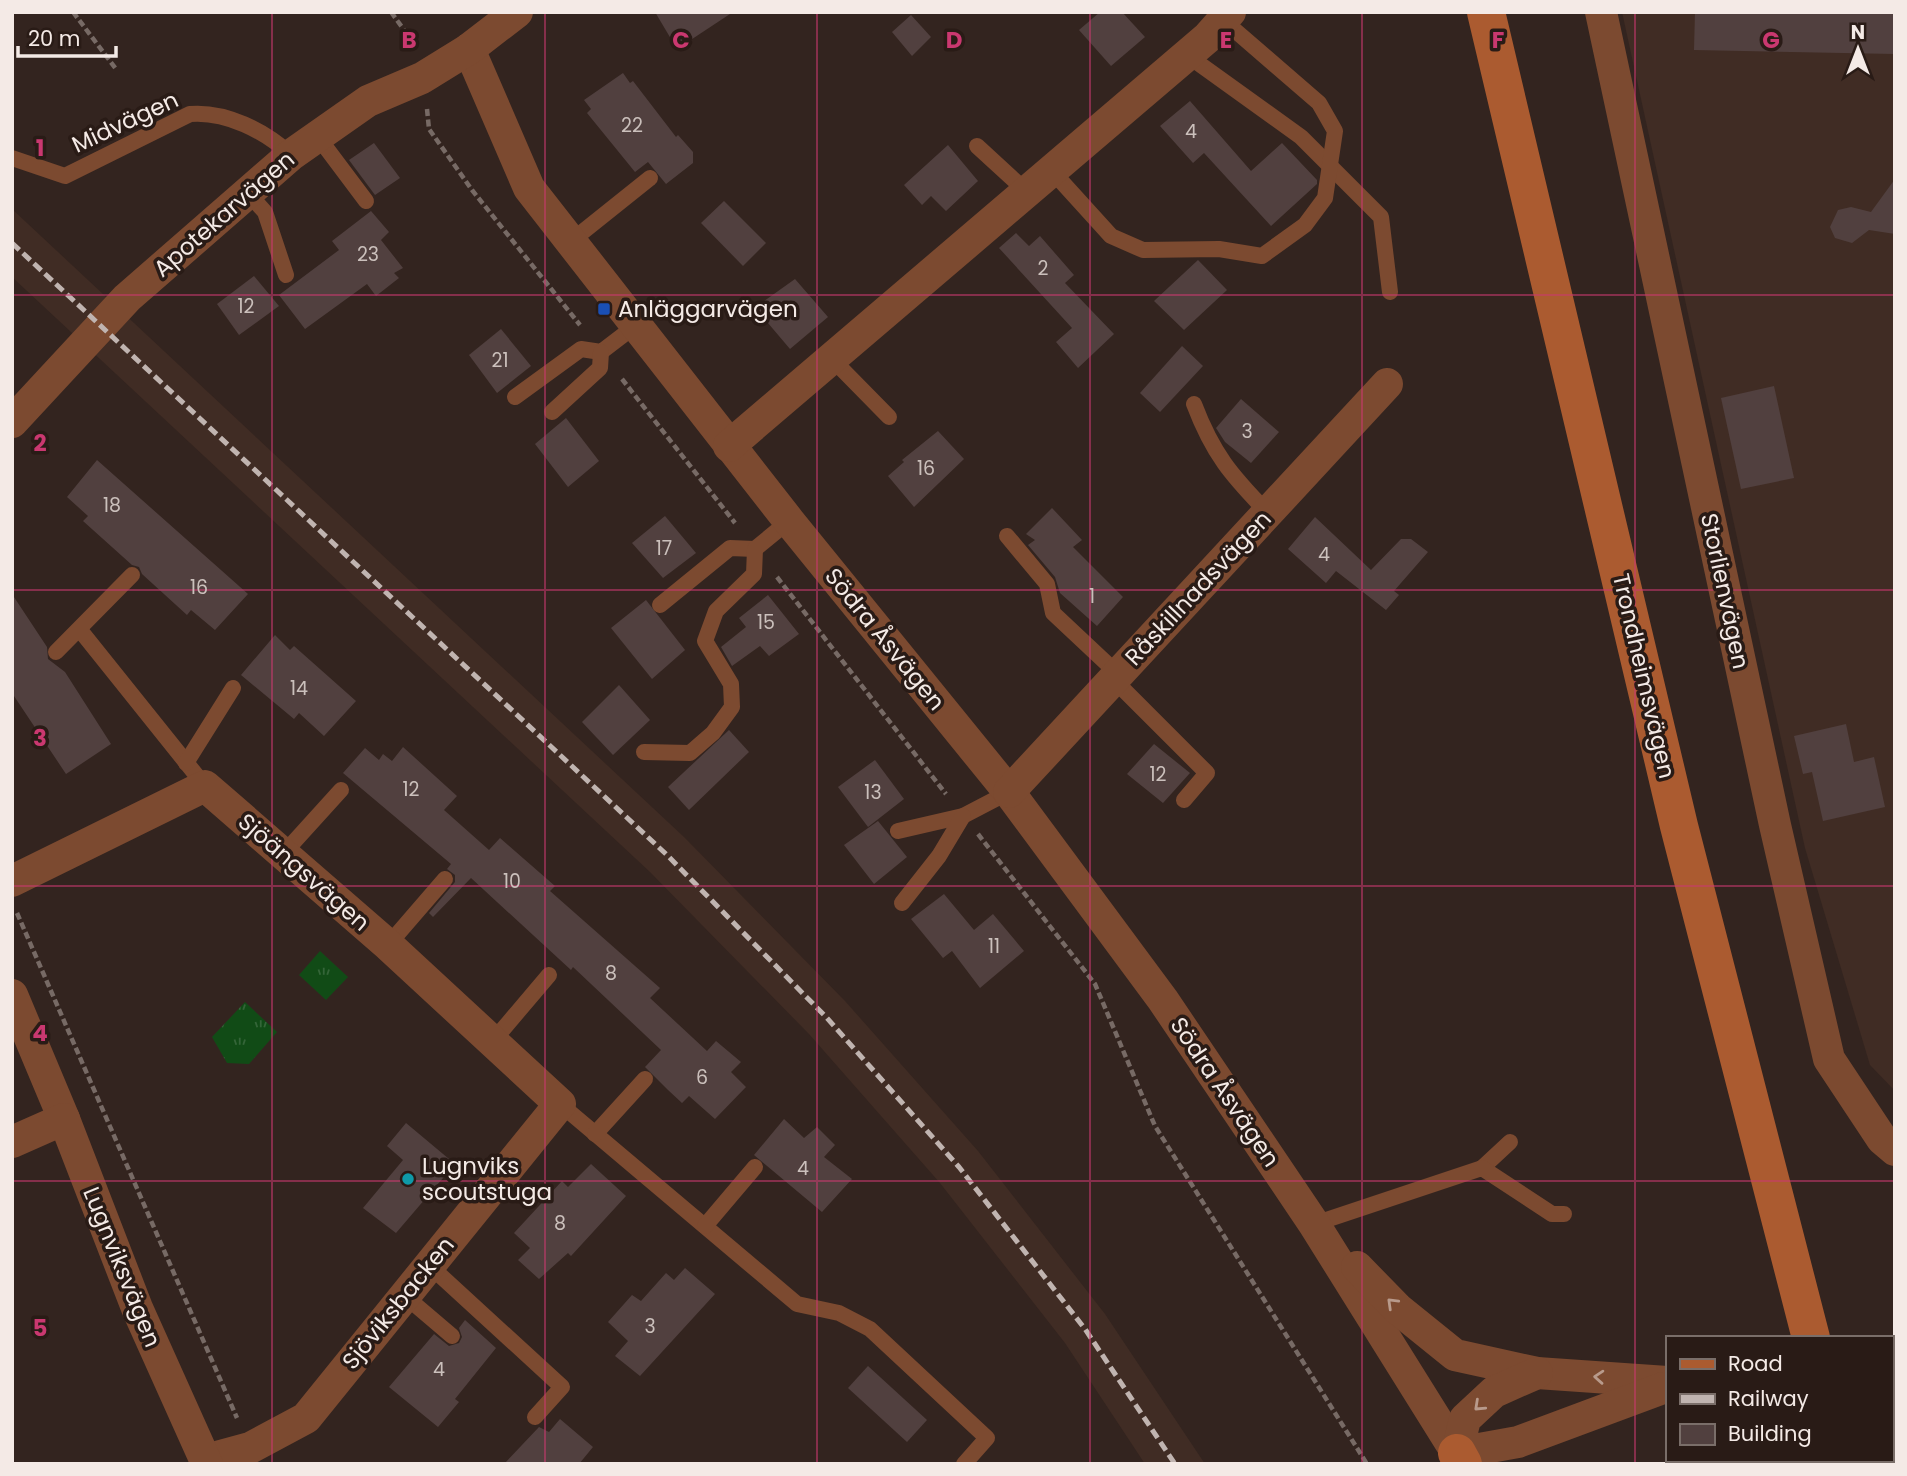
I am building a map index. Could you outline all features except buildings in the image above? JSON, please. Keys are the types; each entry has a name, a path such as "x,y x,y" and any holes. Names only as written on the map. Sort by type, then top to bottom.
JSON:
{"main road":[{"name":"Trondheimsvägen","path":"1486,12 1679,826 1807,1323"}],"street":[{"name":"Apotekarvägen","path":"12,422 127,298 291,155 368,102 422,78 470,49 517,12"},
{"name":"Storlienvägen","path":"1601,12 1775,825 1829,1059 1882,1139 1895,1150"},
{"path":"729,446 1187,55 1218,18"},
{"name":"Södra Åsvägen","path":"470,49 529,188 729,446 1009,792 1163,1000 1314,1224 1460,1458"},
{"name":"Råskillnadsvägen","path":"1009,792 1387,384"},
{"path":"12,881 195,775"},
{"name":"Sjöängsvägen","path":"195,775 388,945 560,1104"},
{"name":"Lugnviksvägen","path":"12,995 24,1045 64,1119 137,1308 206,1462"},
{"name":"Sjöviksbacken","path":"206,1462 250,1448 306,1418 560,1104"},
{"path":"12,1142 64,1119"},
{"name":"Södra Åsvägen","path":"1314,1224 1398,1309 1455,1355 1537,1373 1666,1384"},
{"path":"1537,1373 1494,1392 1465,1419 1460,1458 1518,1442 1666,1384"}],"lane":[{"path":"1052,171 1111,236 1143,250 1219,249 1262,256 1306,225 1325,198 1335,131 1319,103 1218,18"},
{"path":"1187,55 1301,137 1381,217 1390,292"},
{"name":"Midvägen","path":"12,158 65,176 190,114 207,113 272,138 291,155"},
{"path":"318,137 366,201"},
{"path":"977,146 1027,192"},
{"path":"570,242 649,178"},
{"path":"248,193 265,212 286,275"},
{"path":"515,397 581,349 601,352 635,326"},
{"path":"552,412 600,368 601,352"},
{"path":"832,359 889,417"},
{"path":"1194,404 1209,443 1229,473 1268,513"},
{"path":"660,605 730,548 755,549 789,521"},
{"path":"1007,536 1047,584 1053,613 1207,773 1184,800"},
{"path":"643,752 690,753 713,733 732,707 731,684 705,641 716,611 754,574 755,549"},
{"path":"56,652 80,631 132,575"},
{"path":"80,631 195,775 233,688"},
{"path":"283,854 341,790"},
{"path":"898,831 963,816 1009,792"},
{"path":"902,903 939,856 963,816"},
{"path":"388,945 445,879"},
{"path":"493,1041 549,975"},
{"path":"596,1134 645,1079"},
{"path":"560,1104 797,1304 839,1313 870,1329 987,1438 964,1464"},
{"path":"1314,1224 1482,1168 1510,1142"},
{"path":"705,1226 755,1167"},
{"path":"1482,1168 1552,1214 1564,1214"},
{"path":"429,1265 562,1387 536,1416"},
{"path":"405,1296 452,1336"}],"path":[{"path":"74,12 116,69"},
{"path":"391,12 415,44 429,130 472,190 1095,984 1155,1126 1367,1464"},
{"path":"12,902 250,1448"}],"shaded area":[{"path":"1622,12 1895,12 1895,1091 1870,1065 1805,848"},
{"path":"12,209 684,837 845,1001 978,1151 1105,1314 1205,1464 1145,1464 1065,1343 940,1183 809,1034 650,872 12,277"}],"green space":[{"path":"320,951 348,977 326,1000 299,975"},
{"path":"245,1002 277,1032 249,1064 227,1063 212,1037"}],"railway":[{"path":"12,243 667,855 827,1018 959,1167 1085,1329 1175,1464"}],"place":[{"name":"Anläggarvägen","path":"604,309"},
{"name":"Lugnviks scoutstuga","path":"408,1179"}]}
